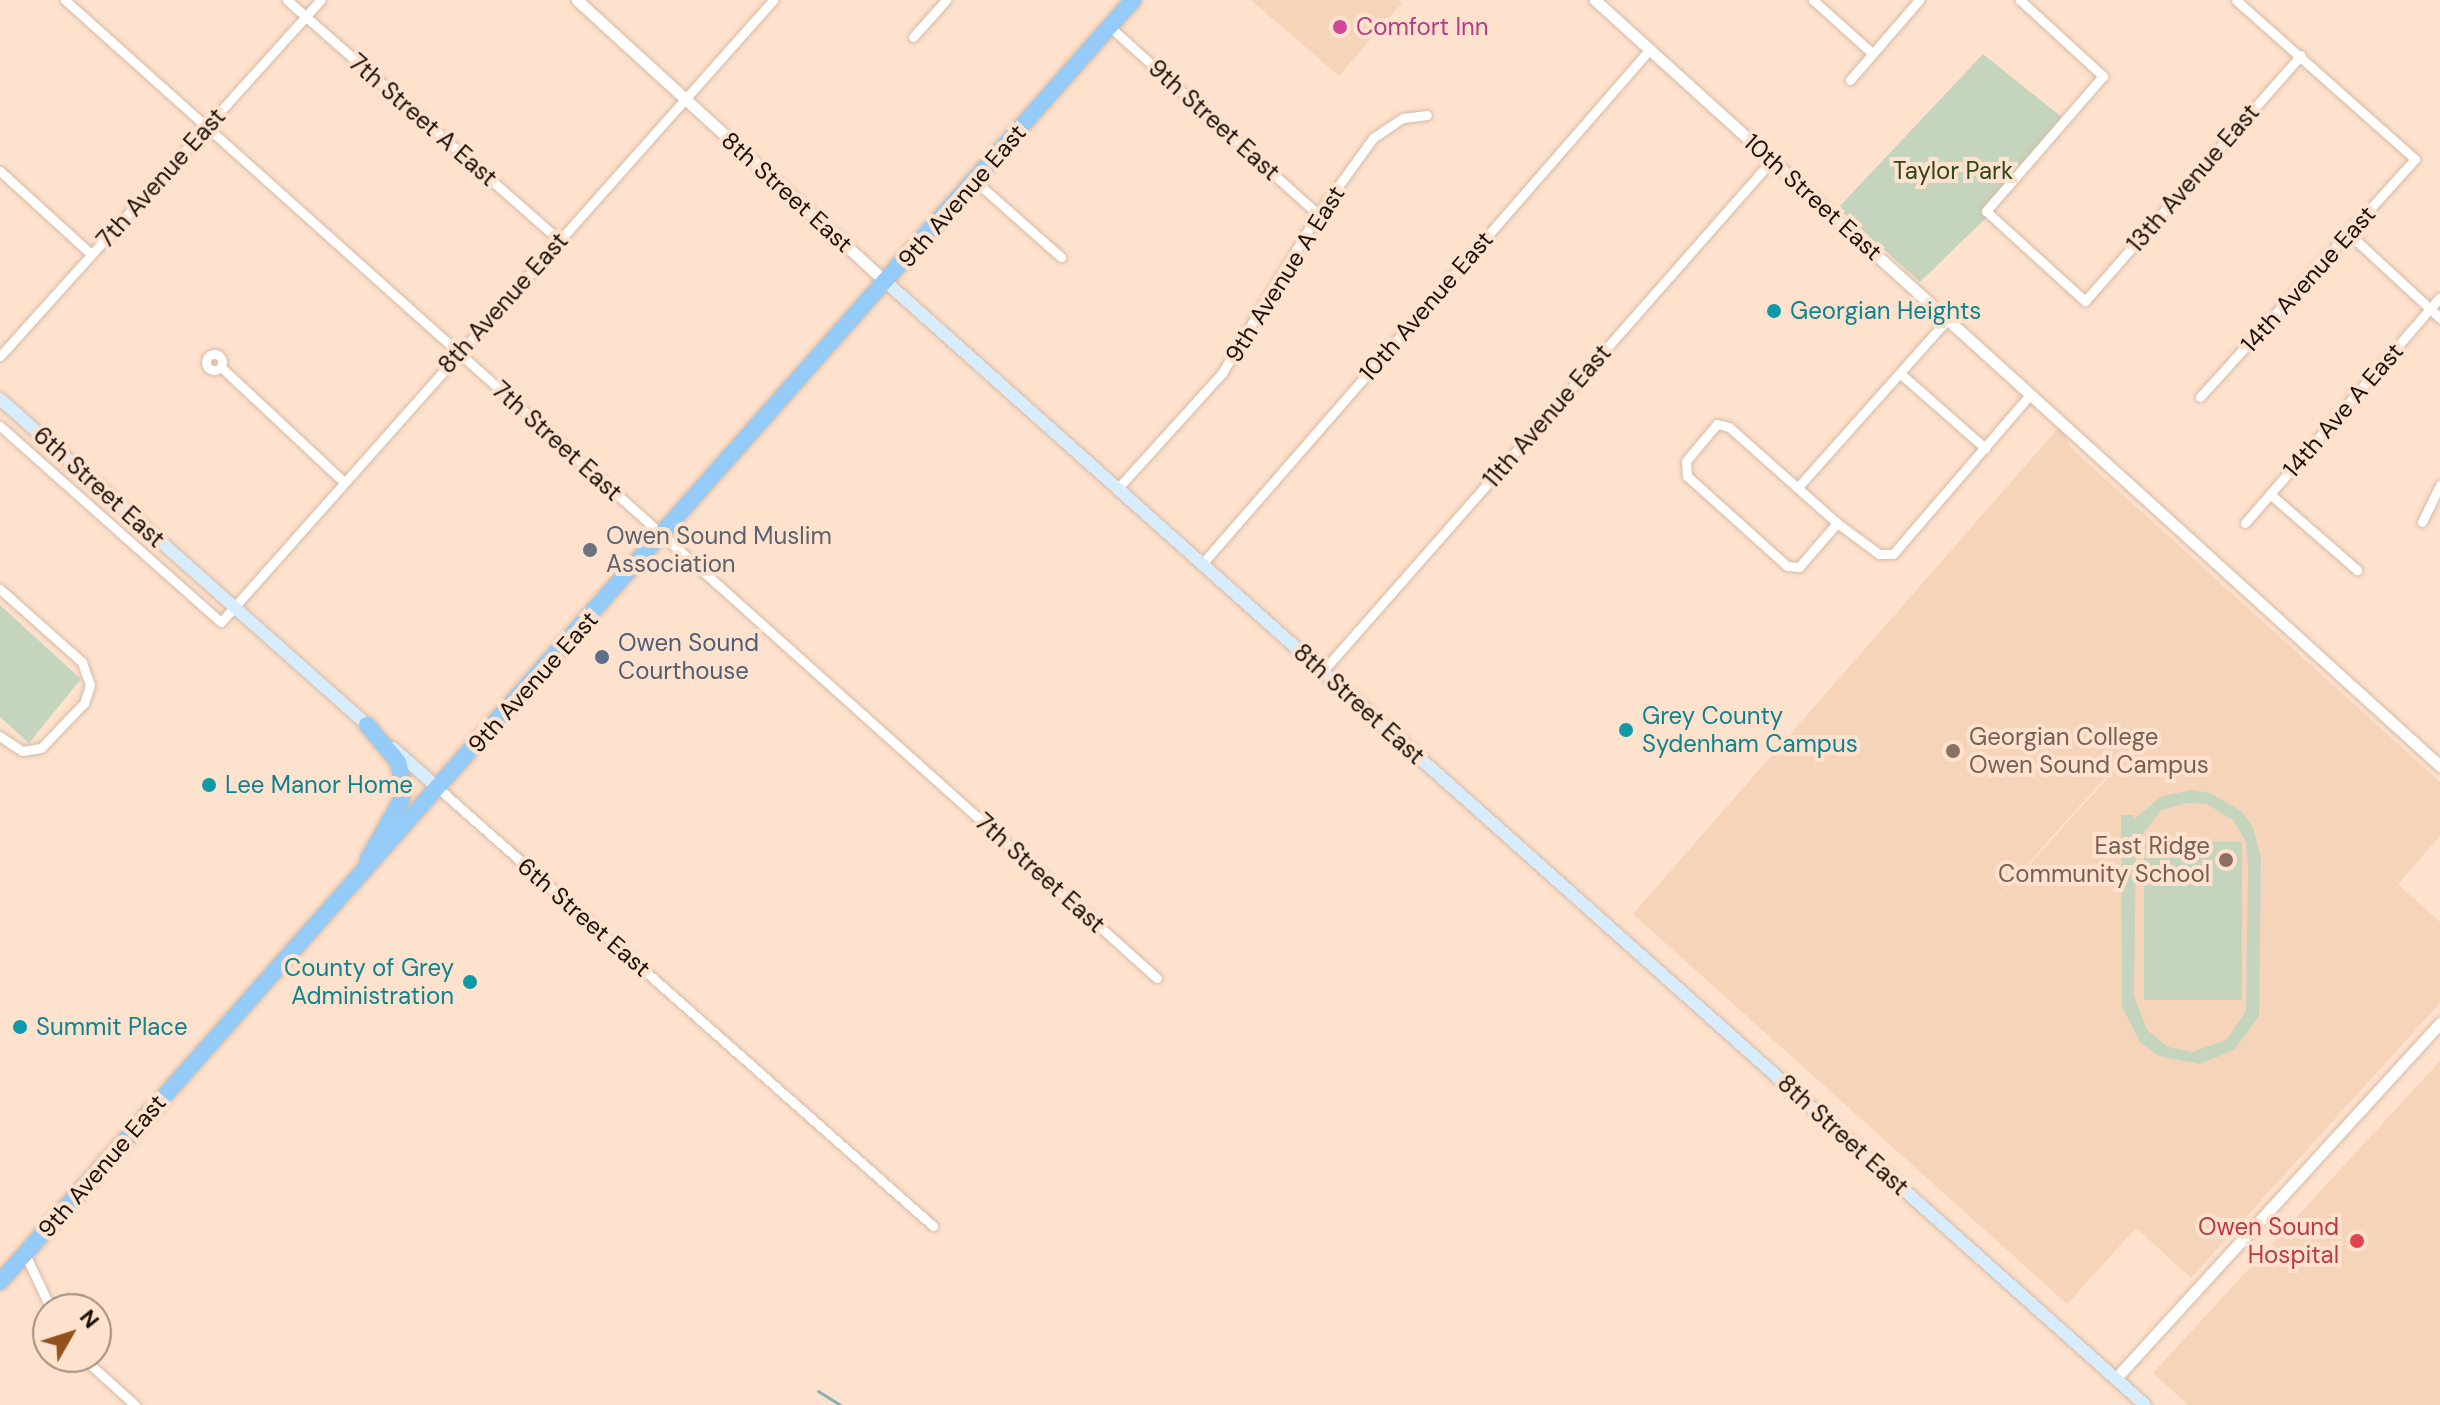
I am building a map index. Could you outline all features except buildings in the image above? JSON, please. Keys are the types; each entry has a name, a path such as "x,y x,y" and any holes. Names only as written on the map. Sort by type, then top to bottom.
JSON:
{"highway":[{"name":"9th Avenue East","path":"0,1282 1133,0"},
{"path":"360,874 401,801 404,786 398,762 367,725"}],"main road":[{"name":"8th Street East","path":"886,282 2145,1405"},
{"name":"6th Street East","path":"0,399 438,788"}],"street":[{"name":"7th Street East","path":"65,0 1157,978"},
{"name":"7th Street A East","path":"287,0 559,240"},
{"name":"7th Avenue East","path":"0,356 321,0"},
{"name":"8th Street East","path":"577,0 886,282"},
{"name":"8th Avenue East","path":"235,607 773,0"},
{"path":"913,37 946,0"},
{"name":"10th Street East","path":"1595,0 2440,766"},
{"path":"1813,0 1871,52"},
{"path":"1850,80 1919,0"},
{"name":"13th Avenue East","path":"2020,0 2103,76 1986,211 2085,301 2301,55"},
{"path":"2236,0 2301,55"},
{"name":"9th Street East","path":"1110,27 1318,214"},
{"name":"10th Avenue East","path":"1202,564 1650,49"},
{"name":"14th Avenue East","path":"2200,397 2415,159 2301,55"},
{"name":"9th Avenue A East","path":"1119,487 1222,373 1318,214 1373,138 1403,118 1427,115"},
{"name":"11th Avenue East","path":"1322,672 1772,160"},
{"path":"0,171 91,254"},
{"path":"975,181 1061,257"},
{"path":"2349,234 2440,318"},
{"name":"14th Ave A East","path":"2245,523 2440,297"},
{"path":"1799,486 1902,375 1948,319"},
{"path":"221,367 344,482"},
{"path":"1902,375 1985,448"},
{"path":"1837,523 1799,567 1787,566 1687,476 1686,461 1717,424 1729,427 1799,486 1837,523 1879,554 1893,554 2030,395"},
{"name":"6th Street East","path":"0,426 218,622 235,607"},
{"path":"2422,522 2440,485"},
{"path":"2270,494 2357,570"},
{"path":"0,589 82,662 90,685 84,703 41,748 22,751 0,736"},
{"name":"6th Street East","path":"438,788 933,1226"},
{"path":"2116,1378 2440,1023"},
{"path":"25,1254 43,1293"},
{"path":"100,1373 135,1405"}],"shaded area":[{"path":"1251,0 1399,0 1402,3 1339,76"},
{"name":"East Ridge Community School","path":"2061,425 2070,447 2440,782 2440,836 2398,884 2440,922 2440,1003 2191,1278 2136,1228 2067,1304 1633,914","holes":["2141,741 1989,909 2055,833"]},
{"name":"Owen Sound Hospital","path":"2440,1061 2440,1405 2188,1405 2153,1373"}],"green space":[{"name":"Taylor Park","path":"1983,54 2069,123 1994,210 1920,282 1838,208"},
{"path":"0,605 81,679 29,743 0,717"},
{"path":"1734,708 1743,717 1734,726 1725,717"},
{"path":"2192,790 2210,793 2241,811 2253,827 2261,858 2259,1016 2234,1050 2200,1064 2158,1056 2140,1042 2122,1007 2121,815 2133,815 2134,819 2162,796","holes":["2187,803 2207,804 2234,821 2246,842 2246,1011 2226,1040 2192,1052 2168,1047 2147,1030 2134,996 2136,843 2161,810"]},
{"path":"2144,842 2242,842 2242,1000 2144,1000"}],"waterway":[{"path":"818,1391 840,1405"}],"place":[{"name":"Comfort Inn","path":"1340,27"},
{"name":"Georgian Heights","path":"1774,311"},
{"name":"Owen Sound Muslim Association","path":"590,550"},
{"name":"Owen Sound Courthouse","path":"602,657"},
{"name":"Grey County Sydenham Campus","path":"1626,730"},
{"name":"Georgian College Owen Sound Campus","path":"1953,751"},
{"name":"Lee Manor Home","path":"209,785"},
{"name":"East Ridge Community School","path":"2226,860"},
{"name":"County of Grey Administration","path":"470,982"},
{"name":"Summit Place","path":"20,1027"},
{"name":"Owen Sound Hospital","path":"2357,1241"}]}
